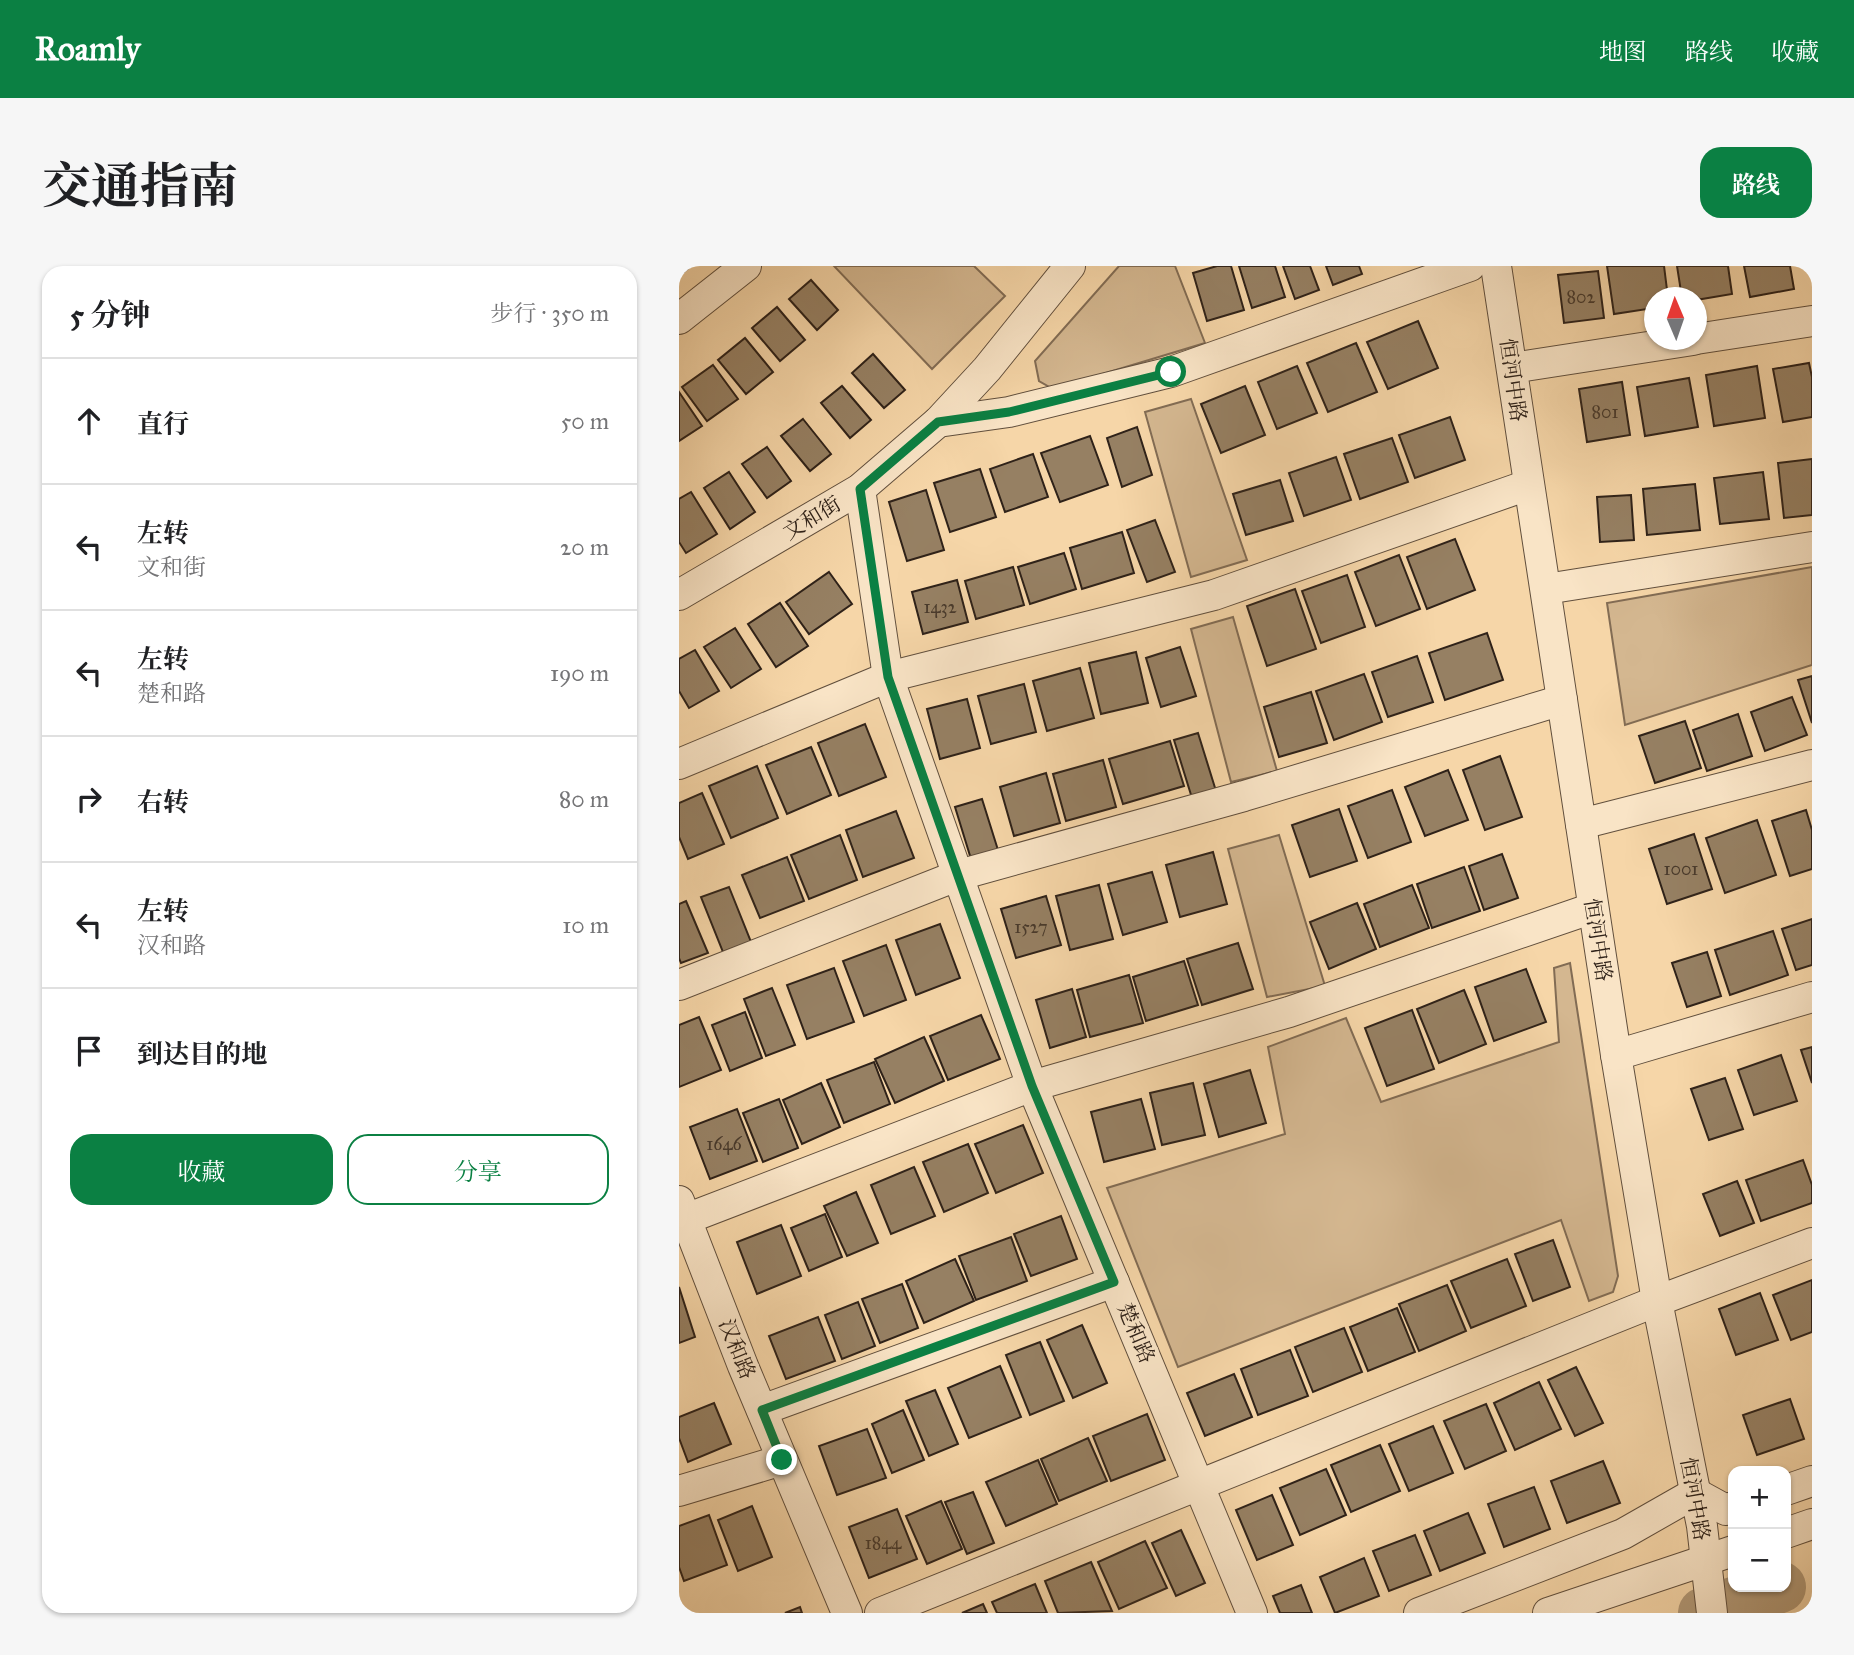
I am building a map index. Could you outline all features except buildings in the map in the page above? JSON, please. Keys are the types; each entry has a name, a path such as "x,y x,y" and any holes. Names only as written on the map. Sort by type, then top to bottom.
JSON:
{"street":[{"path":"679,320 746,266"},
{"name":"文和街","path":"679,596 860,489 938,422 988,369 1070,266"},
{"path":"938,422 1009,412 1171,372 1470,266"},
{"name":"恒河中路","path":"1496,266 1616,1055 1657,1301 1702,1527 1711,1613"},
{"path":"1707,337 1812,321"},
{"path":"1512,368 1644,347"},
{"path":"679,764 888,677 1214,595 1528,485"},
{"name":"楚和路","path":"860,489 888,677 1032,1086 1252,1613"},
{"path":"1546,589 1812,547"},
{"path":"679,985 959,875 1244,796 1562,700"},
{"path":"1581,824 1812,765"},
{"path":"682,1210 1032,1086 1289,1012 1593,908"},
{"path":"1616,1055 1812,997"},
{"name":"汉和路","path":"682,1210 690,1265 762,1410 846,1613"},
{"path":"880,1613 1657,1301 1812,1243"},
{"path":"762,1410 1114,1282"},
{"path":"679,1491 782,1460"},
{"path":"1791,1488 1812,1481"},
{"path":"1419,1613 1623,1534 1695,1493 1728,1509"},
{"path":"1791,1531 1812,1524"},
{"path":"1548,1613 1728,1553"}],"shaded area":[{"path":"834,266 974,266 1005,296 932,369"},
{"path":"1119,266 1175,266 1205,343 1053,389 1039,381 1035,361"},
{"path":"1191,399 1247,560 1191,577 1145,412"},
{"path":"1812,567 1812,665 1625,725 1607,603"},
{"path":"1233,617 1277,771 1231,782 1191,629"},
{"path":"1279,835 1325,986 1267,997 1228,849"},
{"path":"1570,963 1618,1276 1613,1292 1589,1301 1561,1220 1178,1367 1107,1188 1285,1134 1268,1047 1346,1018 1381,1102 1559,1042 1554,968"}],"waterway":[{"path":"1704,1613 1765,1592"}],"route":[{"path":"782,1460 762,1410 1114,1282 1032,1086 888,677 860,489 938,422 1009,412 1171,372"}]}
